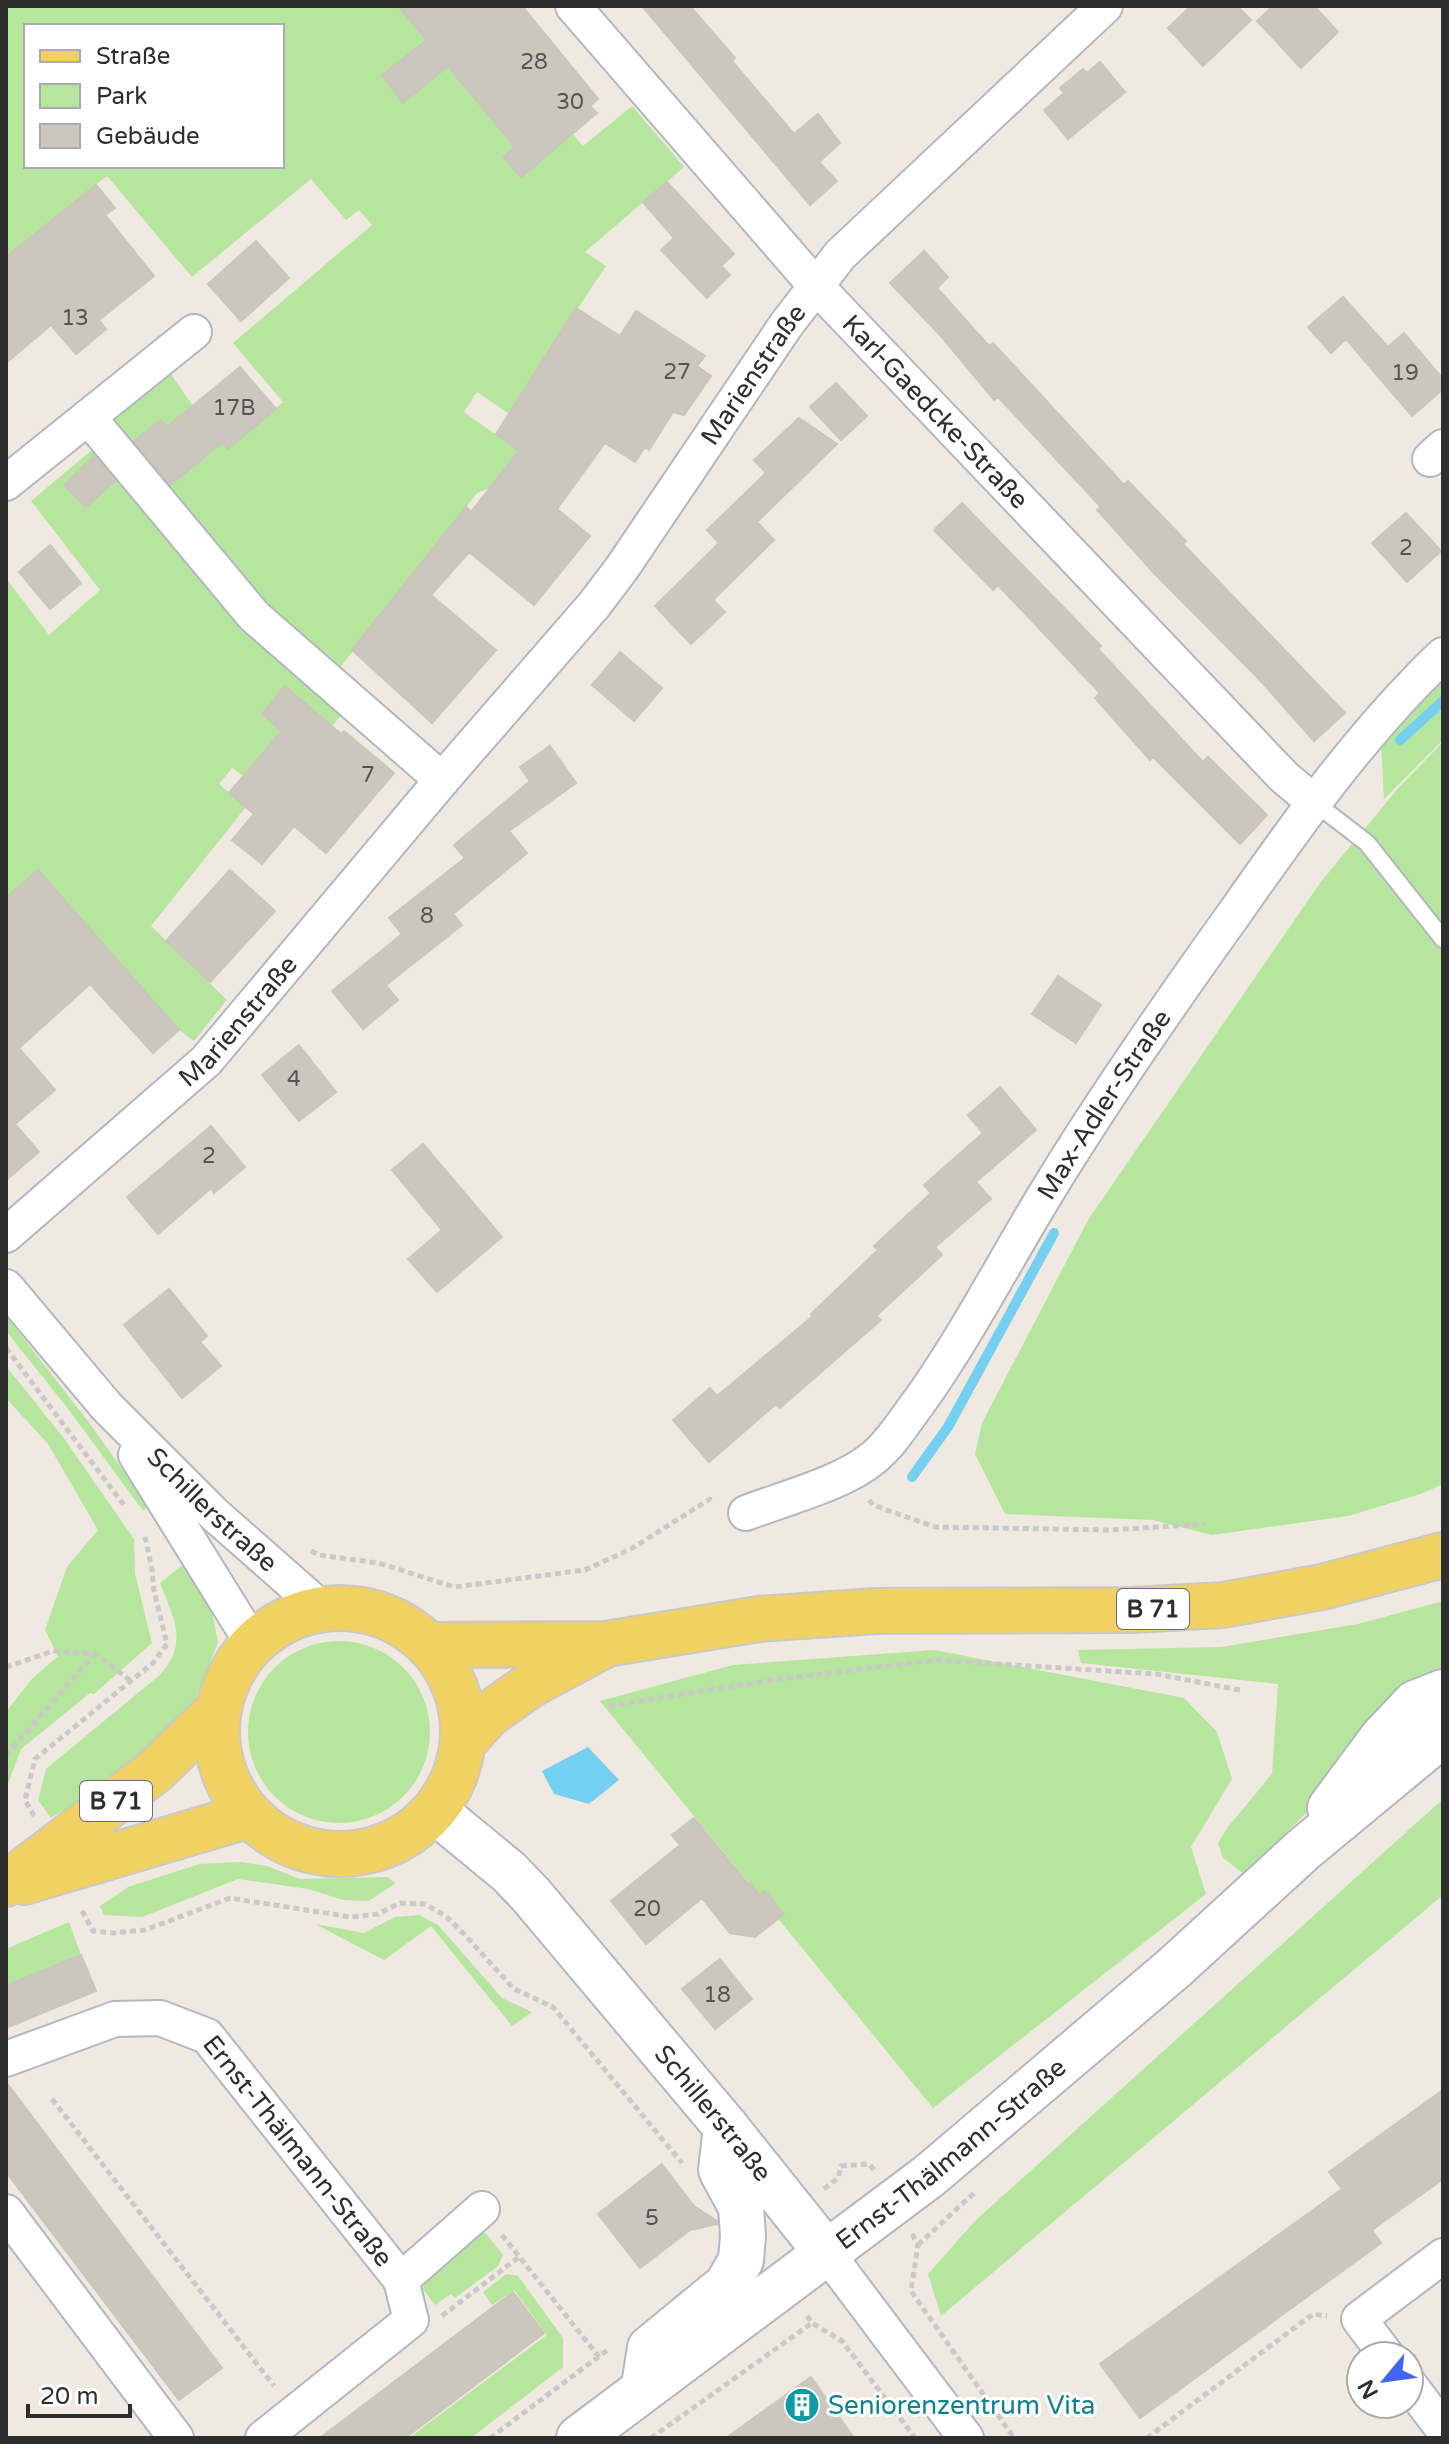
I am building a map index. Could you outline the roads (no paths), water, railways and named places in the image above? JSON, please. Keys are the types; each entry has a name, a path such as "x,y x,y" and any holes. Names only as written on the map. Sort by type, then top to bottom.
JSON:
{"main road":[{"name":"B 71","path":"429,1645 606,1644 759,1619 876,1611 1134,1610 1223,1605 1322,1587 1443,1555"},
{"name":"B 71","path":"322,1609 361,1609 381,1615 399,1623 429,1645 446,1668 457,1692 464,1726 456,1775 435,1811 416,1830 400,1840 348,1855 295,1846 278,1838 250,1815 228,1784 218,1747 219,1709 231,1674 253,1644 285,1621 322,1609"},
{"name":"B 71","path":"463,1743 489,1714 521,1691 606,1644"},
{"name":"Ernst-Thälmann-Straße","path":"1304,1849 1345,1786 1382,1738 1415,1703 1443,1692"},
{"name":"B 71","path":"6,1886 155,1771 219,1709"},
{"name":"Ernst-Thälmann-Straße","path":"579,2438 929,2176 1219,1929 1304,1849 1426,1758 1443,1734"},
{"name":"Schillerstraße","path":"435,1811 509,1872 531,1895 726,2127 826,2252"},
{"name":"B 71","path":"6,1886 250,1815"},
{"path":"643,2390 650,2348 727,2285 741,2260 741,2207 721,2170 726,2127"}],"street":[{"name":"Karl-Gaedcke-Straße","path":"573,6 815,285 1284,777 1315,803"},
{"name":"Marienstraße","path":"6,1235 206,1061 594,605 815,285 840,255 1105,6"},
{"path":"6,483 194,332"},
{"path":"88,417 254,616 442,780"},
{"name":"Max-Adler-Straße","path":"746,1513 848,1474 874,1458 936,1377 974,1319 1046,1194 1152,1029 1315,803 1403,696 1443,655"},
{"name":"Schillerstraße","path":"6,1287 107,1407 214,1514 322,1609"},
{"name":"Schillerstraße","path":"107,1407 253,1644"},
{"name":"Ernst-Thälmann-Straße","path":"6,2059 115,2019 160,2018 207,2036 401,2280 411,2320 263,2438"},
{"name":"Ernst-Thälmann-Straße","path":"401,2280 482,2209"},
{"path":"6,2212 176,2438"},
{"name":"Schillerstraße","path":"826,2252 966,2438"},
{"path":"1375,2340 1359,2319 1443,2256"},
{"path":"1425,2402 1440,2419"}],"lane":[{"path":"1315,803 1367,843 1443,939"}],"water":[{"path":"588,1747 619,1780 589,1804 554,1794 542,1771"}],"waterway":[{"path":"1400,740 1443,701"},
{"path":"912,1477 948,1427 1054,1233"}],"place":[{"name":"Seniorenzentrum Vita","path":"802,2405"}]}
